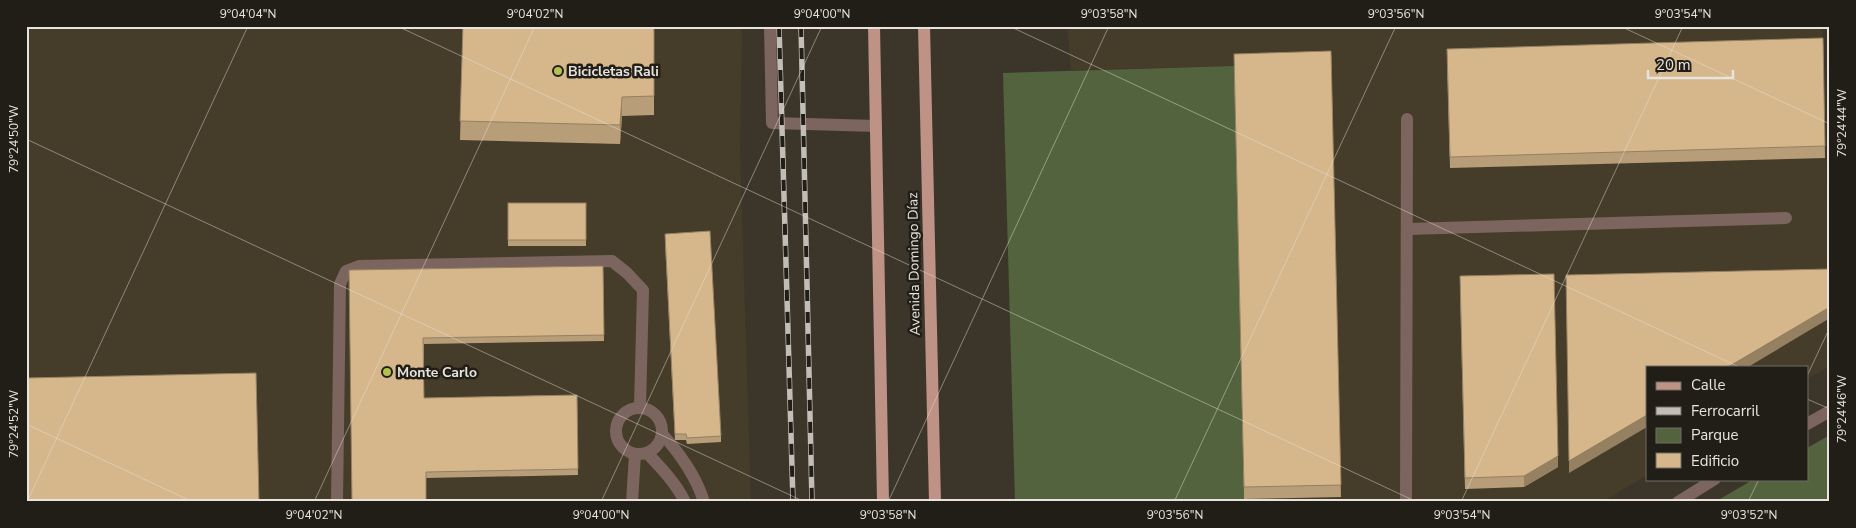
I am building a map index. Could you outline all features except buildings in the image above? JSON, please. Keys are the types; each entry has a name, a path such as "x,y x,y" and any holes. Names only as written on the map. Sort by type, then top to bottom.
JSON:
{"main road":[{"path":"874,26 883,502"},
{"name":"Avenida Domingo Díaz","path":"924,26 935,502"}],"street":[{"path":"770,26 772,123 876,126"},
{"path":"1406,502 1407,119"},
{"path":"1408,229 1786,218"},
{"path":"338,502 340,284 346,271 359,266 612,261 643,290 640,407"},
{"path":"685,502 680,492 665,473 641,454 622,447 617,440 616,432 619,418 632,408 640,407 647,409 659,419 662,434 688,469 702,494 704,502"},
{"path":"1808,423 1830,411"},
{"path":"641,454 657,446 662,434"},
{"path":"632,502 641,454"},
{"path":"1678,502 1713,480"}],"shaded area":[{"path":"26,26 742,26 740,152 751,502 26,502"},
{"path":"1067,26 1822,26 1830,366 1808,378 1808,366 1646,366 1646,476 1602,502 1244,502 1233,66 1071,70"}],"green space":[{"path":"1234,66 1244,502 1015,502 1003,73"},
{"path":"1830,435 1830,502 1715,502 1752,480 1808,480 1808,447"}],"railway":[{"path":"779,26 793,502"},
{"path":"801,26 812,502"}],"place":[{"name":"Bicicletas Rali","path":"558,71"},
{"name":"Monte Carlo","path":"387,372"}]}
